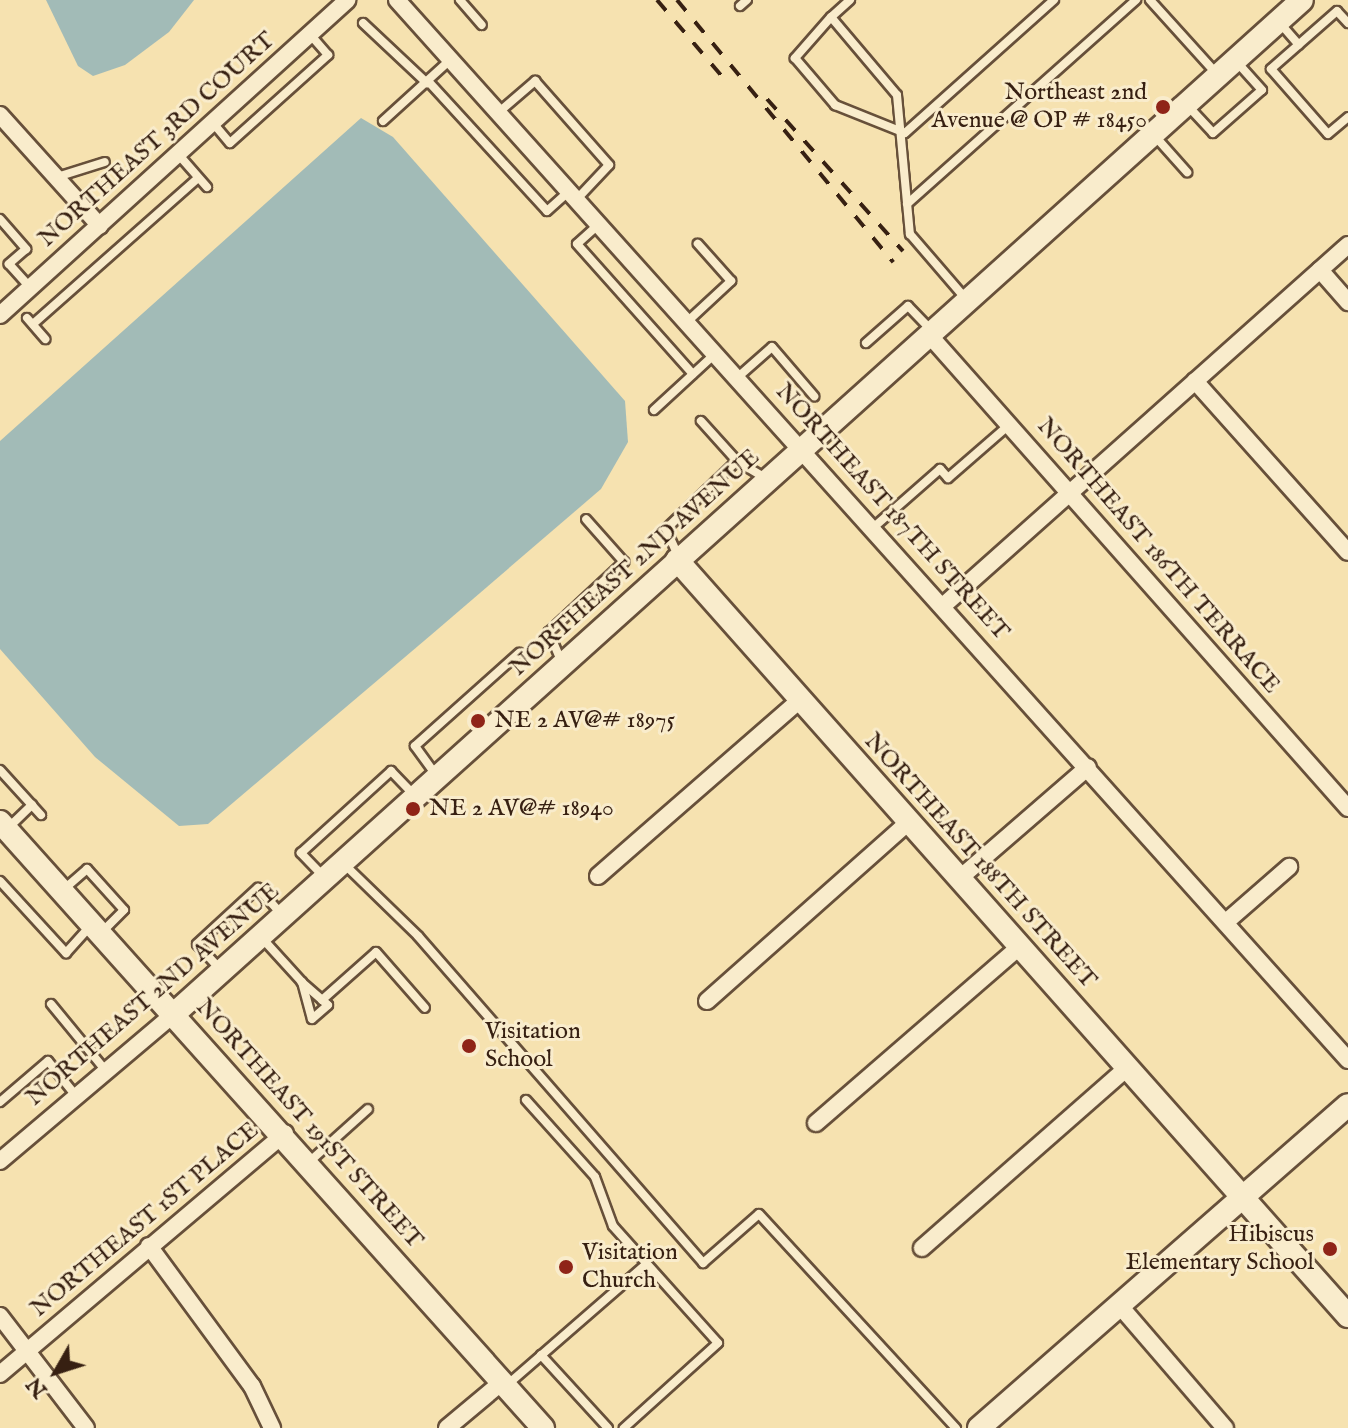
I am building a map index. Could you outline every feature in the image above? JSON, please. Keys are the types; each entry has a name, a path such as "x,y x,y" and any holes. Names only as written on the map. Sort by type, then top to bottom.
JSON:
{"street":[{"name":"NORTHEAST 3RD COURT","path":"1,312 100,226 347,0"},
{"name":"NORTHEAST 187TH STREET","path":"397,0 944,605 1348,1060"},
{"name":"NORTHEAST 2ND AVENUE","path":"0,1161 223,971 767,479 969,303 1302,0"},
{"path":"0,115 100,226"},
{"path":"944,605 1348,245"},
{"path":"1320,270 1348,302"},
{"name":"NORTHEAST 186TH TERRACE","path":"933,335 1348,808"},
{"path":"1195,381 1345,541"},
{"name":"NORTHEAST 188TH STREET","path":"678,560 1242,1198 1343,1303"},
{"path":"598,876 801,699"},
{"path":"960,878 1088,767"},
{"path":"707,1001 910,821"},
{"name":"NORTHEAST 191ST STREET","path":"4,826 285,1133 543,1428"},
{"path":"1226,922 1289,867"},
{"path":"816,1123 1020,946"},
{"path":"922,1248 1128,1067"},
{"path":"990,1425 1348,1105"},
{"name":"NORTHEAST 1ST PLACE","path":"0,1374 285,1133"},
{"path":"149,1246 252,1386 272,1428"},
{"path":"1120,1306 1225,1428"},
{"path":"0,1316 86,1428"},
{"path":"447,1428 504,1384"}],"lane":[{"path":"460,0 482,25"},
{"path":"850,0 795,58 835,105 905,133"},
{"path":"905,133 1054,0"},
{"path":"907,204 1136,0"},
{"path":"1150,0 1227,68 1262,90 1213,133 1187,105"},
{"path":"1348,23 1337,11 1271,69 1328,134 1348,117"},
{"path":"831,17 897,95 905,133 910,234 969,303"},
{"path":"1279,22 1299,45"},
{"path":"363,23 427,82 547,211 609,165 535,81 499,112"},
{"path":"213,123 230,143 328,55 310,34"},
{"path":"383,121 451,59"},
{"path":"1154,135 1187,172"},
{"path":"178,154 207,187"},
{"path":"56,177 105,162"},
{"path":"45,339 30,321 198,178"},
{"path":"0,219 26,249 9,264 31,288"},
{"path":"599,223 577,244 693,374"},
{"path":"688,321 731,281 698,244"},
{"path":"866,343 908,306 933,335"},
{"path":"738,377 772,347 814,396"},
{"path":"654,410 717,353"},
{"path":"701,421 737,461 767,479"},
{"path":"874,527 940,469 948,478 1010,425"},
{"path":"678,560 666,529 737,461"},
{"path":"563,664 549,632 624,562 586,519"},
{"path":"438,777 415,746 519,653"},
{"path":"0,770 41,815"},
{"path":"325,878 301,853 391,771 415,797"},
{"path":"4,826 32,805"},
{"path":"343,862 491,1018 703,1263 759,1214 956,1428"},
{"path":"0,881 66,953 124,910 87,869 63,891"},
{"path":"223,971 197,944 237,907 258,888 283,916"},
{"path":"261,937 328,1005 312,1019 302,982"},
{"path":"322,1000 376,952 425,1008"},
{"path":"51,1004 107,1071"},
{"path":"0,1102 48,1061 77,1097"},
{"path":"526,1100 595,1177 613,1226 718,1343 624,1428"},
{"path":"309,1162 368,1109"},
{"path":"504,1384 645,1265"},
{"path":"541,1355 608,1428"}],"water":[{"path":"46,0 194,0 169,32 125,65 93,76 78,66"},
{"path":"361,118 393,137 625,401 628,442 601,489 431,635 208,824 179,826 95,757 0,649 0,441"}],"railway":[{"path":"657,0 726,81"},
{"path":"677,0 893,262"},
{"path":"767,99 903,251"}],"place":[{"name":"Northeast 2nd Avenue @ OP # 18450","path":"1163,107"},
{"name":"NE 2 AV@# 18975","path":"478,721"},
{"name":"NE 2 AV@# 18940","path":"413,809"},
{"name":"Visitation School","path":"469,1046"},
{"name":"Hibiscus Elementary School","path":"1330,1249"},
{"name":"Visitation Church","path":"566,1267"}]}
